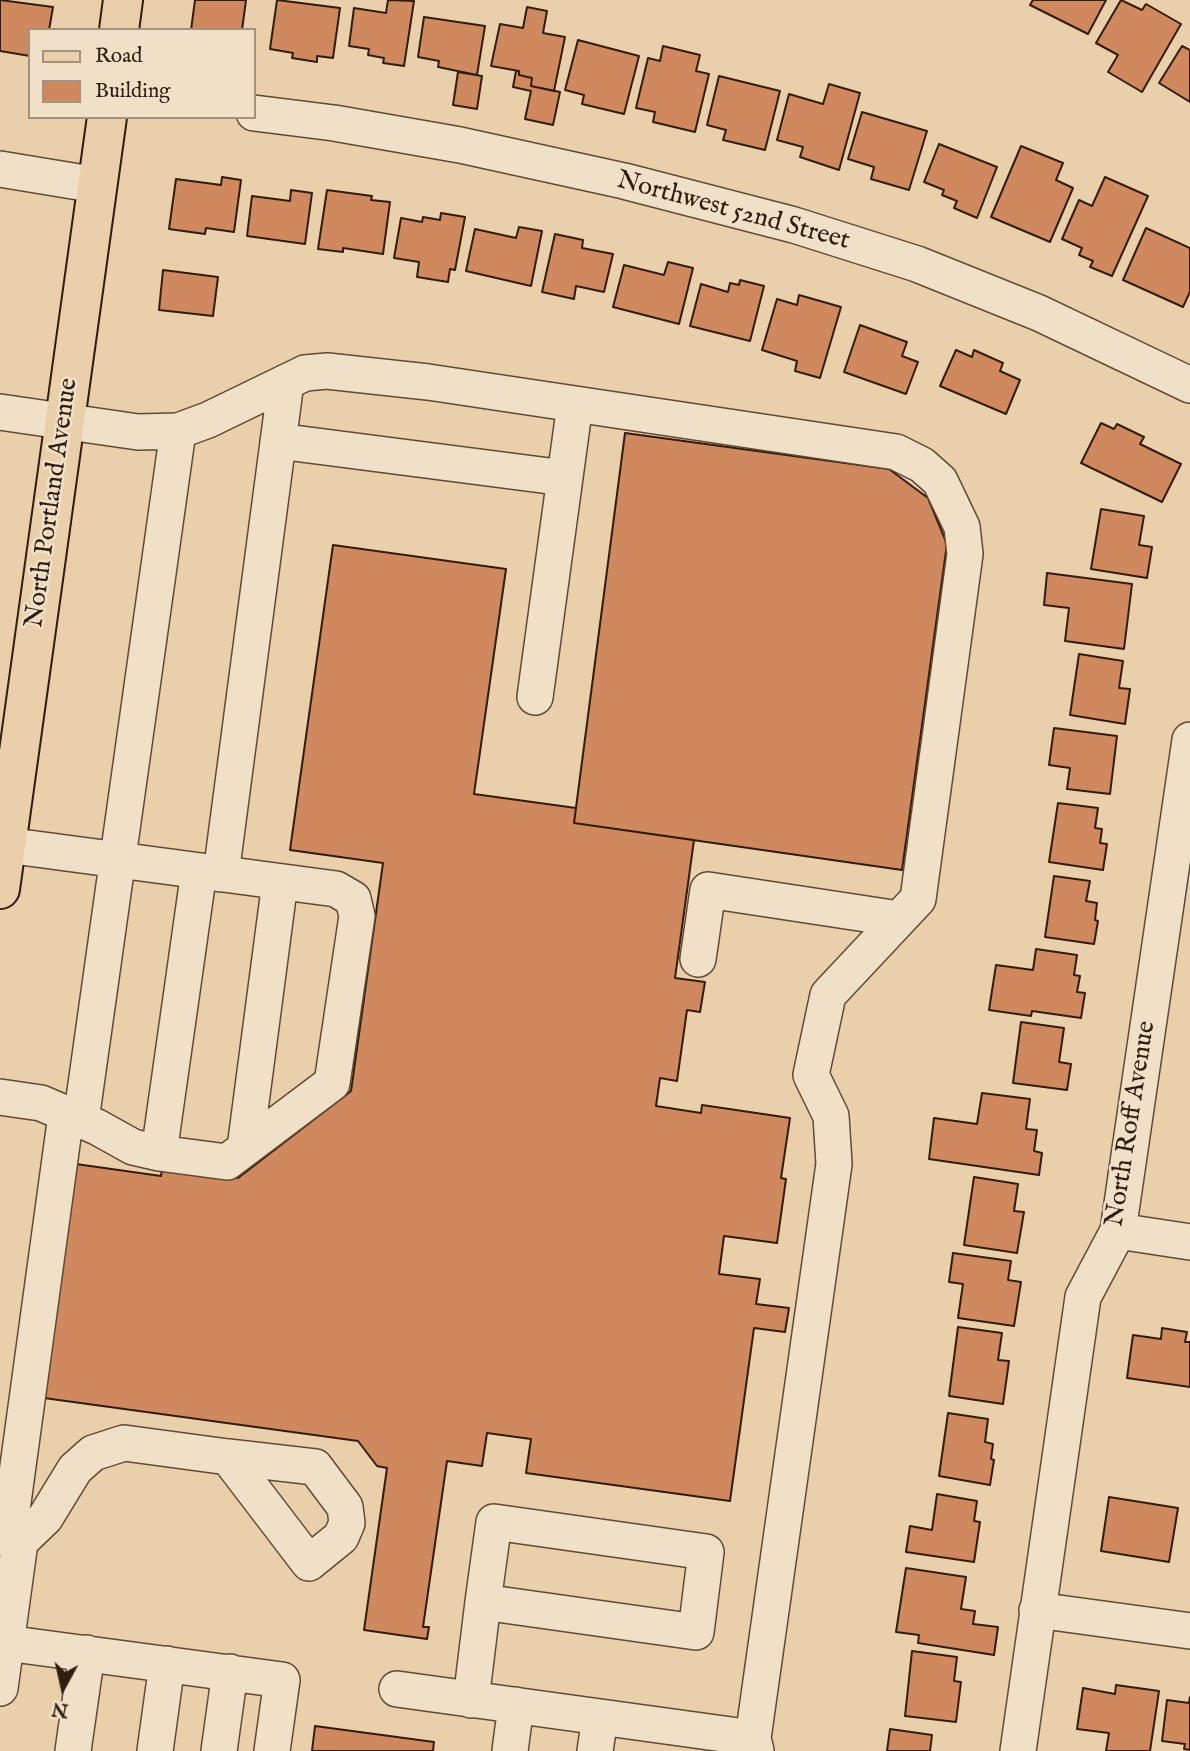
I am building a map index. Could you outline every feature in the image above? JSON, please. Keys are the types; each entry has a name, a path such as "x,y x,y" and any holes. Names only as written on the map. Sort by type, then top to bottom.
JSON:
{"main road":[{"path":"119,28 123,0"},
{"name":"North Portland Avenue","path":"0,889 6,845 13,700 64,422 107,119"}],"street":[{"name":"Northwest 52nd Street","path":"256,113 334,123 460,145 624,181 794,225 917,264 1039,313 1190,385"},
{"path":"0,169 97,185"},
{"path":"0,412 138,432 178,431 208,420 305,373 327,371 428,382 896,452 922,466 940,481 962,527 965,554 918,899 828,995 811,1075 831,1116 834,1164 754,1745 678,1740 600,1717 397,1689"},
{"path":"159,1153 210,872 286,382"},
{"path":"535,697 575,404"},
{"path":"0,1688 6,1643 9,1540 74,1117 117,860 178,431"},
{"path":"278,441 565,478"},
{"name":"North Roff Avenue","path":"1018,1751 1083,1297 1118,1231 1190,740"},
{"path":"0,1097 41,1103 133,1147 227,1162 332,1083 357,916 353,899 336,889 6,845"},
{"path":"245,1148 279,881"},
{"path":"698,958 708,890 899,919"},
{"path":"1118,1231 1190,1242"},
{"path":"9,1540 45,1518 75,1469 93,1453 124,1443 229,1457"},
{"path":"471,1700 483,1602 494,1522 706,1552 696,1632 483,1602"},
{"path":"1037,1610 1190,1631"},
{"path":"6,1643 282,1680 272,1751"},
{"path":"73,1751 87,1653"},
{"path":"155,1751 167,1664"},
{"path":"219,1751 230,1672"},
{"path":"510,1751 516,1705"},
{"path":"595,1751 600,1717"}],"building":[{"path":"0,0 53,7 49,28 28,28 28,56 0,51"},
{"path":"195,0 246,0 242,28 191,28"},
{"path":"277,0 340,8 333,58 317,56 317,62 292,58 293,53 270,49"},
{"path":"388,0 414,1 404,66 383,63 384,58 368,55 369,49 349,46 354,8 386,13"},
{"path":"1033,0 1106,0 1088,34 1030,5"},
{"path":"1121,0 1142,10 1146,4 1181,24 1142,92 1108,72 1118,55 1096,43"},
{"path":"527,7 547,11 543,33 565,37 554,91 531,86 532,78 519,75 519,71 491,66 500,24 523,28"},
{"path":"424,17 485,26 477,75 438,67 439,61 418,57"},
{"path":"578,40 639,56 624,114 582,104 584,95 565,90"},
{"path":"663,46 700,55 696,71 709,74 695,132 653,122 655,112 636,108 648,58 660,61"},
{"path":"1182,46 1190,50 1190,102 1159,83"},
{"path":"516,71 519,71 519,75 532,78 531,86 560,92 553,125 525,119 531,91 513,87"},
{"path":"458,72 482,76 477,109 453,105"},
{"path":"719,76 780,91 765,150 723,140 726,130 707,125"},
{"path":"829,84 860,93 839,170 800,157 803,147 777,140 789,94 823,104"},
{"path":"862,112 927,131 909,190 871,179 874,167 848,159"},
{"path":"939,144 997,167 977,218 954,208 957,201 942,195 944,190 924,182"},
{"path":"1021,146 1063,163 1056,180 1073,188 1050,242 991,217"},
{"path":"222,177 241,180 234,232 206,228 205,234 169,229 176,179 221,185"},
{"path":"1105,177 1148,196 1112,276 1090,267 1093,261 1079,255 1082,248 1062,239 1079,200 1092,206"},
{"path":"291,190 312,193 305,244 247,236 252,196 290,201"},
{"path":"327,190 372,196 371,200 390,202 383,254 343,248 343,252 318,249"},
{"path":"441,213 465,217 455,270 450,269 448,282 417,277 419,262 394,258 401,218 422,222 423,217 440,220"},
{"path":"519,227 542,231 531,286 466,271 475,229 516,238"},
{"path":"1146,228 1190,248 1190,292 1183,307 1123,280"},
{"path":"555,234 583,240 582,248 613,254 604,292 576,286 574,299 542,292"},
{"path":"668,262 693,268 679,324 613,307 624,265 664,275"},
{"path":"163,270 218,277 213,316 159,310"},
{"path":"740,280 764,286 750,341 690,326 701,284 728,292 730,283 739,285"},
{"path":"799,295 841,307 820,378 795,371 797,361 762,350 777,299 797,305"},
{"path":"860,325 907,342 902,356 918,362 906,394 844,372"},
{"path":"956,350 972,357 974,350 1003,363 1000,371 1020,380 1006,414 940,386"},
{"path":"1101,423 1114,429 1117,424 1144,437 1140,444 1181,464 1162,502 1081,463"},
{"path":"625,433 889,469 928,498 947,544 902,870 574,823"},
{"path":"1101,509 1144,516 1139,545 1152,547 1147,578 1091,569"},
{"path":"333,545 506,569 474,794 576,808 574,823 694,840 675,978 705,982 700,1012 687,1010 677,1081 660,1078 656,1106 701,1113 702,1105 790,1118 781,1178 786,1179 777,1243 724,1236 719,1274 760,1279 756,1304 789,1308 785,1332 754,1328 730,1501 526,1473 531,1439 487,1433 482,1466 447,1461 423,1627 429,1627 427,1639 364,1630 387,1468 377,1466 358,1441 44,1398 76,1164 161,1176 162,1168 238,1178 351,1091 383,863 290,850"},
{"path":"1047,573 1132,584 1124,649 1065,641 1069,608 1044,605"},
{"path":"1079,654 1123,661 1119,688 1130,689 1125,724 1070,715"},
{"path":"1054,728 1117,736 1110,794 1067,789 1070,768 1049,765"},
{"path":"1058,803 1098,808 1095,828 1102,829 1100,843 1107,844 1103,870 1049,862"},
{"path":"1054,876 1090,881 1086,901 1097,903 1095,920 1098,921 1094,944 1045,937"},
{"path":"1036,949 1077,955 1074,975 1080,976 1077,992 1085,993 1081,1018 1032,1011 1031,1016 989,1010 996,965 1033,970"},
{"path":"1021,1022 1064,1028 1059,1062 1071,1064 1067,1090 1013,1083"},
{"path":"982,1093 1030,1099 1026,1129 1037,1130 1034,1151 1042,1153 1039,1175 929,1159 934,1118 977,1124"},
{"path":"974,1177 1018,1184 1014,1211 1024,1212 1017,1253 964,1245"},
{"path":"953,1253 1011,1261 1008,1280 1021,1282 1014,1326 958,1318 963,1284 949,1282"},
{"path":"958,1327 1002,1333 998,1360 1009,1361 1003,1404 949,1396"},
{"path":"1162,1328 1187,1332 1185,1342 1190,1342 1190,1387 1127,1378 1133,1335 1161,1339"},
{"path":"948,1413 988,1419 985,1442 993,1444 991,1459 994,1460 990,1485 939,1476"},
{"path":"937,1494 977,1501 974,1521 980,1522 974,1562 906,1552 910,1526 932,1530"},
{"path":"1109,1497 1178,1508 1169,1562 1101,1551"},
{"path":"906,1568 966,1577 961,1609 975,1611 973,1624 998,1627 994,1655 918,1643 919,1635 896,1632"},
{"path":"912,1651 957,1657 954,1681 961,1682 956,1722 905,1716"},
{"path":"1116,1685 1159,1691 1150,1751 1106,1751 1109,1733 1077,1729 1083,1688 1115,1694"},
{"path":"1190,1697 1190,1750 1184,1749 1185,1744 1162,1741 1167,1700 1189,1703"},
{"path":"315,1726 434,1742 433,1751 312,1751"},
{"path":"890,1729 932,1735 930,1751 887,1751"}]}
